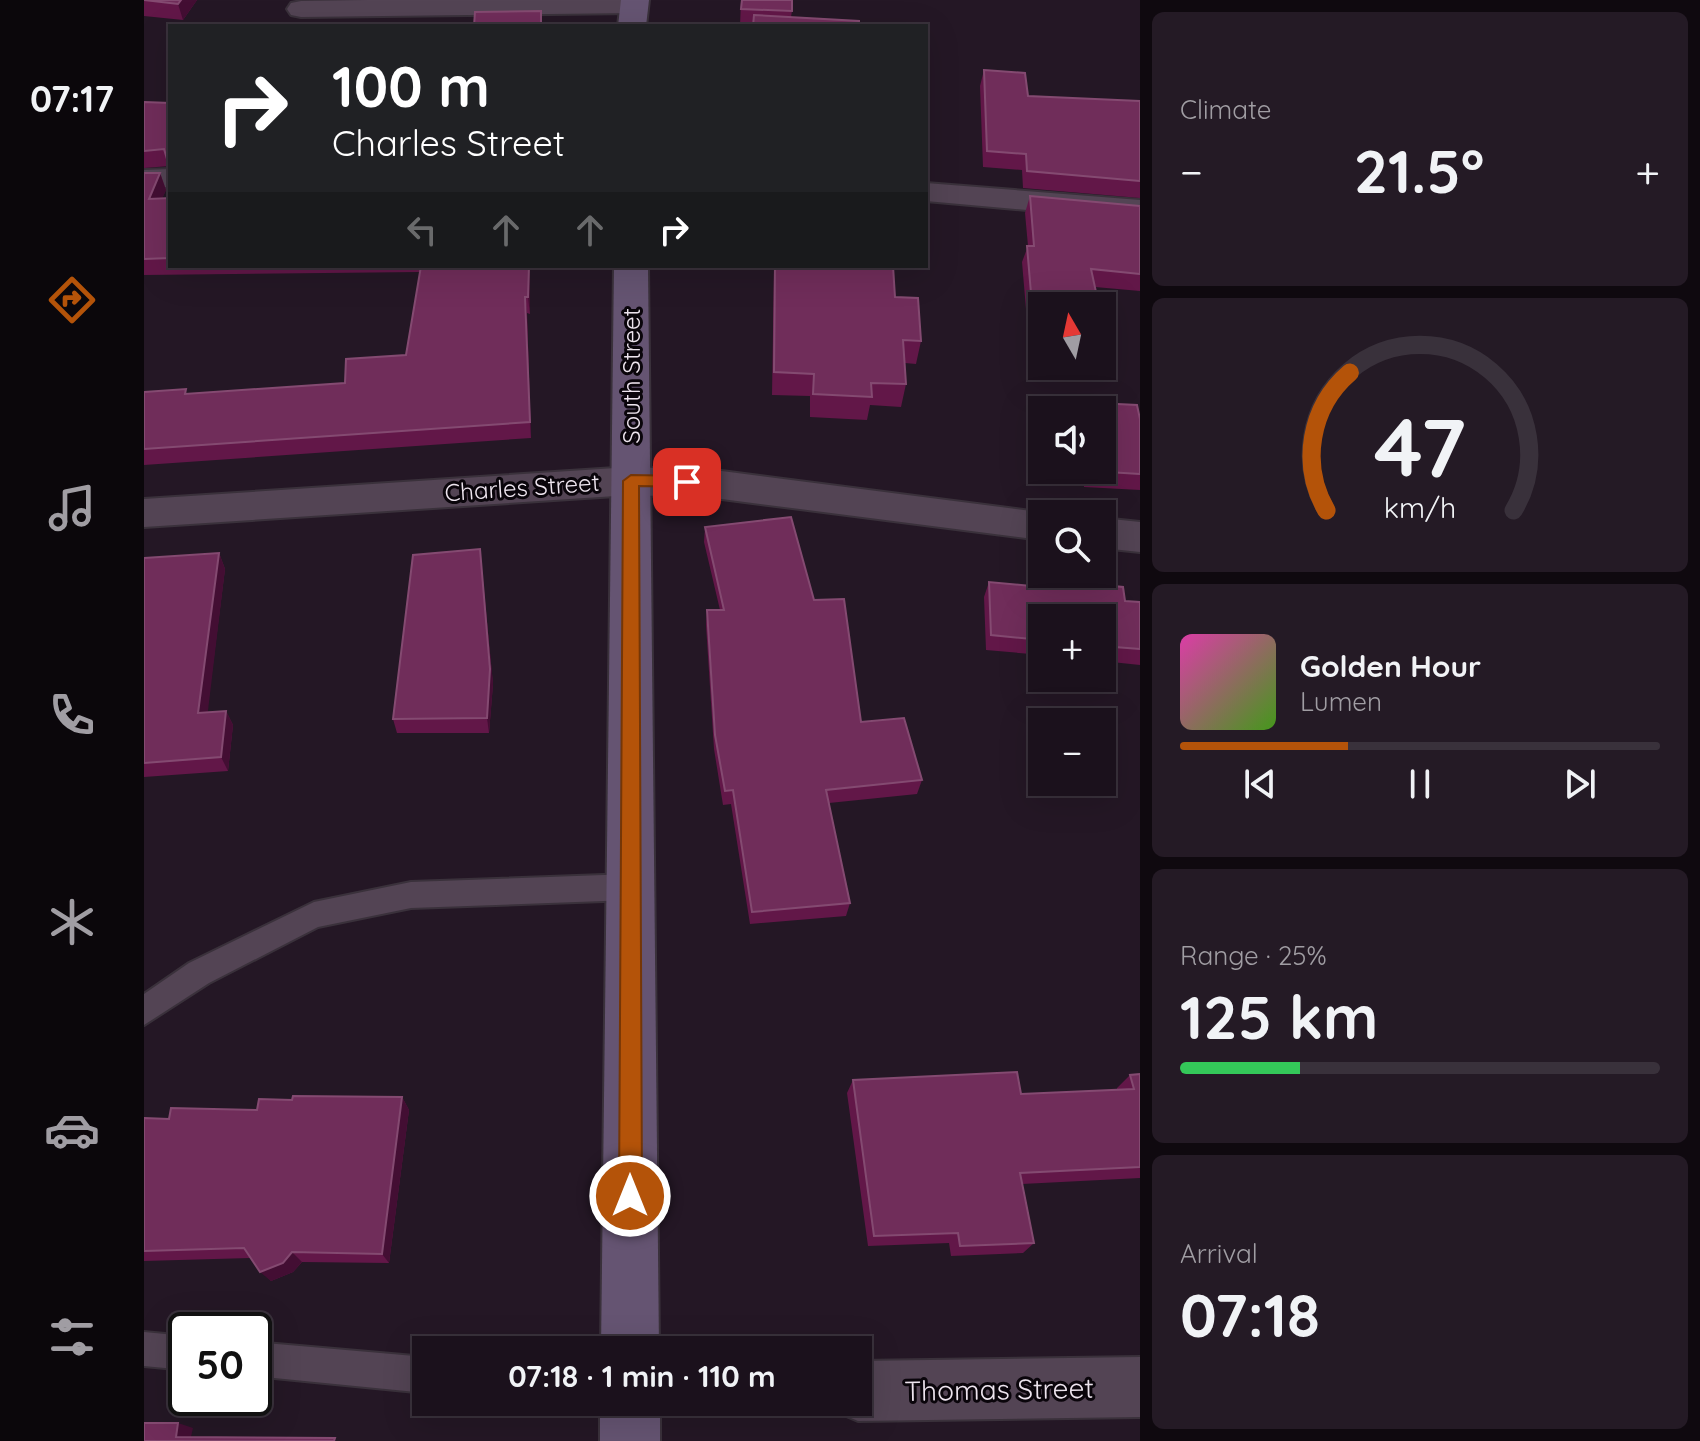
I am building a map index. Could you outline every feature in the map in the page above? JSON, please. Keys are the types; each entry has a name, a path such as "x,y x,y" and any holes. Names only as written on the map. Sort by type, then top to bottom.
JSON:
{"main road":[{"name":"South Street","path":"630,1336 631,268"},
{"path":"630,1416 630,1441"}],"street":[{"path":"301,9 634,10"},
{"path":"144,179 168,178"},
{"path":"928,192 1140,210"},
{"name":"Charles Street","path":"144,513 631,481 714,484 1028,523"},
{"path":"1116,534 1140,537"},
{"name":"Thomas Street","path":"872,1391 1140,1387"}],"lane":[{"path":"144,1011 199,973 314,915 411,895 631,887"},
{"path":"144,1349 168,1351"},
{"path":"272,1361 412,1374"}],"building":[{"path":"144,0 181,0 178,4"},
{"path":"742,0 792,0 792,11 741,9"},
{"path":"541,11 541,24 474,24 475,12"},
{"path":"754,15 859,21 859,24 753,24"},
{"path":"984,70 1025,73 1028,96 1140,101 1140,181 1027,171 1026,154 987,151"},
{"path":"144,102 168,103 168,157 164,149 144,151"},
{"path":"144,173 160,173 149,199 168,198 168,258 144,259"},
{"path":"1030,196 1140,206 1140,274 1091,269 1096,292 1031,292 1027,246 1034,246"},
{"path":"421,268 529,268 528,297 525,297 530,422 144,449 144,392 186,389 185,394 345,383 346,359 406,355"},
{"path":"775,268 893,268 895,297 918,298 921,341 903,340 906,384 871,383 872,397 813,394 814,374 774,372"},
{"path":"1116,404 1137,405 1140,474 1116,473"},
{"path":"791,517 814,600 844,599 861,722 904,718 922,780 826,790 850,903 752,912 733,790 725,791 715,735 707,610 724,610 705,527"},
{"path":"480,549 490,669 487,718 393,719 413,555"},
{"path":"219,553 198,713 226,711 221,757 144,763 144,558"},
{"path":"989,582 1062,589 1123,587 1125,601 1140,602 1140,649 1116,647 1116,604 1028,604 1028,639 991,635"},
{"path":"1017,1072 1021,1094 1134,1089 1130,1075 1140,1074 1140,1167 1020,1173 1034,1243 960,1246 958,1233 874,1236 853,1080"},
{"path":"293,1096 402,1097 382,1254 292,1252 283,1263 260,1272 244,1248 144,1251 144,1118 169,1119 171,1108 257,1110 259,1099 292,1100"},
{"path":"144,1423 178,1423 176,1437 335,1438 334,1441 144,1441"}],"route":[{"path":"630,1196 631,481 687,482"}]}
